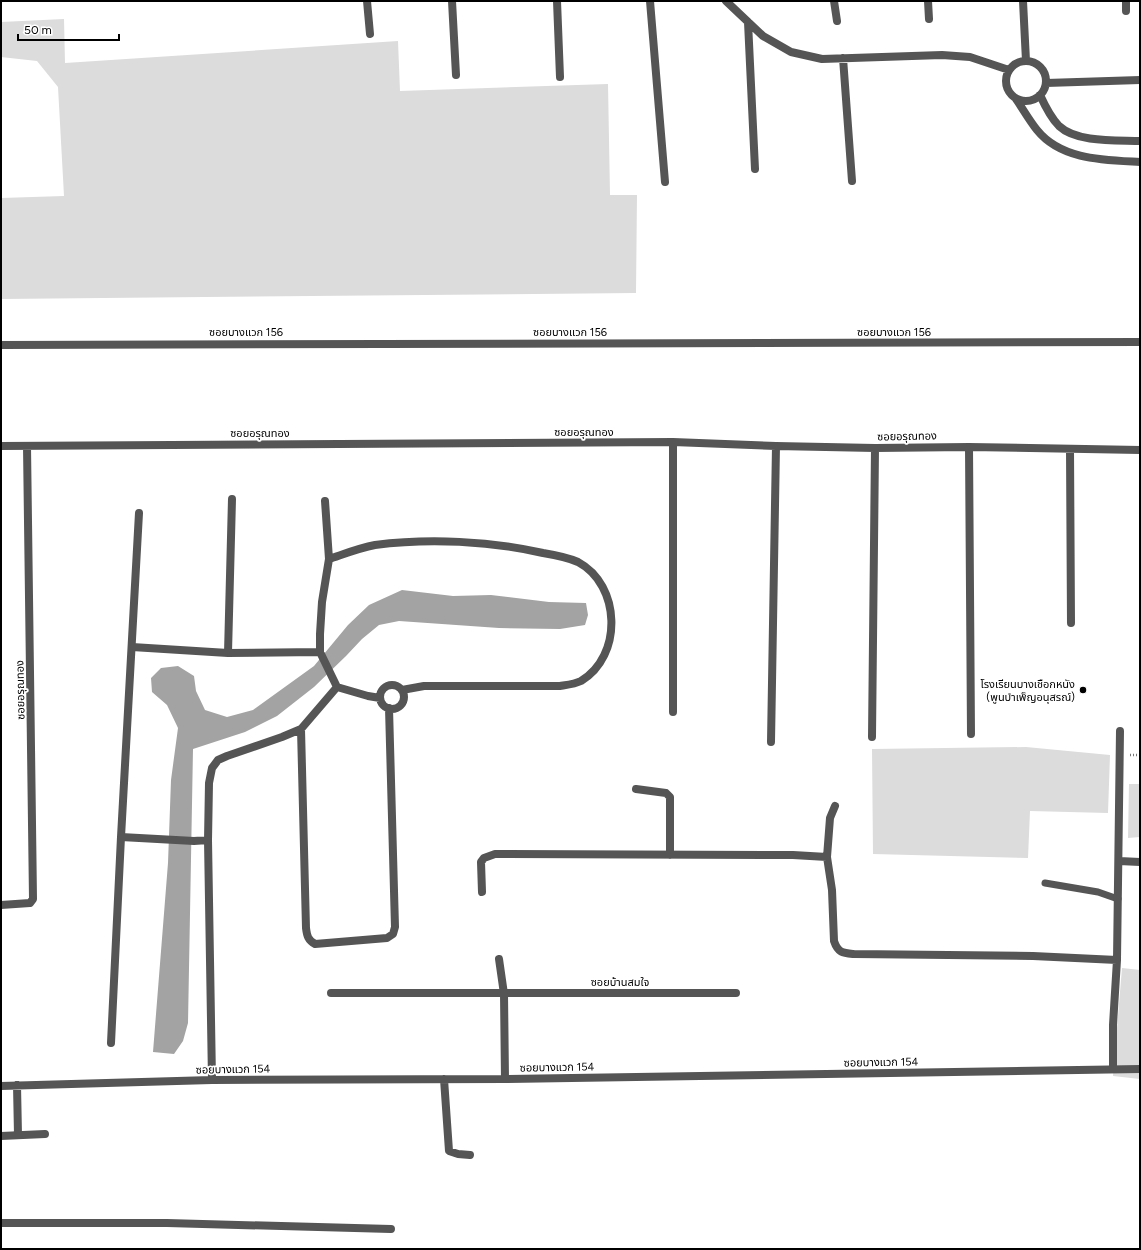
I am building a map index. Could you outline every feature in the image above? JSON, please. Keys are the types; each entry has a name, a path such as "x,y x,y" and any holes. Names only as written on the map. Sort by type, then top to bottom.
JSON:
{"street":[{"path":"367,1 370,34"},
{"path":"452,1 456,75"},
{"path":"557,1 560,76"},
{"path":"650,1 665,182"},
{"path":"726,1 763,36 791,52 822,59 942,55 970,57 1009,70"},
{"path":"834,1 836,21"},
{"path":"928,1 929,19"},
{"path":"1023,1 1026,61"},
{"path":"1126,1 1126,10"},
{"path":"748,22 754,169"},
{"path":"842,58 852,181"},
{"path":"1016,99 1022,101 1035,99 1044,89 1046,83 1045,76 1038,65 1026,61 1019,62 1009,70 1006,76 1007,89 1016,99 1037,130 1056,148 1073,154 1112,160 1140,162"},
{"path":"1046,83 1140,80"},
{"path":"1040,95 1047,110 1060,127 1075,136 1096,140 1140,141"},
{"name":"ซอยบางแวก 156","path":"1,345 1140,342"},
{"path":"673,442 673,712"},
{"name":"ซอยอรุณทอง","path":"1,446 673,442 875,448 969,446 1140,450"},
{"name":"ซอยอรุณทอง","path":"1,905 27,904 32,902 34,899 27,446"},
{"path":"771,742 776,446"},
{"path":"969,446 971,734"},
{"path":"872,737 875,448"},
{"path":"1070,449 1071,623"},
{"path":"228,653 232,499"},
{"path":"325,500 329,559 322,602 320,634 321,653 337,687"},
{"path":"111,1043 139,513"},
{"path":"329,559 354,550 374,546 405,543 459,542 517,547 565,557 577,562 587,568 604,588 610,603 610,635 602,661 580,682 560,686 424,686 402,690 391,685 387,686 382,691 380,698 383,704 389,708 396,707 402,702 402,690"},
{"path":"132,647 228,653 321,653"},
{"path":"337,687 380,698"},
{"path":"212,1080 208,840 209,783 212,768 218,760 301,729 337,687"},
{"path":"301,729 307,937 315,944 387,938 393,934 395,927 389,708"},
{"path":"1113,1069 1113,1025 1117,960 1120,731"},
{"path":"636,789 666,793 670,797 670,855"},
{"path":"835,806 830,818 828,857 832,890 834,941 836,948 844,953 1033,956 1117,960"},
{"path":"121,837 194,841 208,840"},
{"path":"482,892 481,862 484,858 495,854 806,855 828,857"},
{"path":"1119,861 1140,862"},
{"path":"499,959 504,994 505,1079"},
{"name":"ซอยบ้านสมใจ","path":"331,993 736,993"},
{"name":"ซอยบางแวก 154","path":"1,1086 212,1080 505,1079 1140,1069"},
{"path":"444,1079 449,1151 458,1154 470,1155"},
{"path":"17,1085 18,1135"},
{"path":"1,1136 45,1134"},
{"path":"1,1223 167,1223 391,1229"}],"lane":[{"path":"1045,883 1098,892 1118,899"}],"shaded area":[{"path":"64,19 65,63 398,41 400,91 608,84 610,195 637,195 636,293 1,299 1,198 64,196 58,87 37,61 1,57 1,22"},
{"path":"402,590 453,596 491,595 549,602 586,603 588,615 585,625 560,629 499,628 399,621 379,625 362,639 314,687 277,716 245,732 193,749 188,1023 183,1041 174,1054 153,1052 168,863 171,780 178,728 167,705 152,692 151,678 161,668 178,666 194,676 196,691 205,710 227,717 253,710 314,666 348,625 369,605"},
{"path":"1026,747 1110,755 1108,813 1030,811 1028,858 873,854 872,749"},
{"path":"1129,784 1140,784 1140,837 1128,838"},
{"path":"1122,968 1140,970 1140,1079 1113,1076"}],"place":[{"name":"โรงเรียนบางเชือกหนัง (พูนบำเพ็ญอนุสรณ์)","path":"1083,690"}]}
